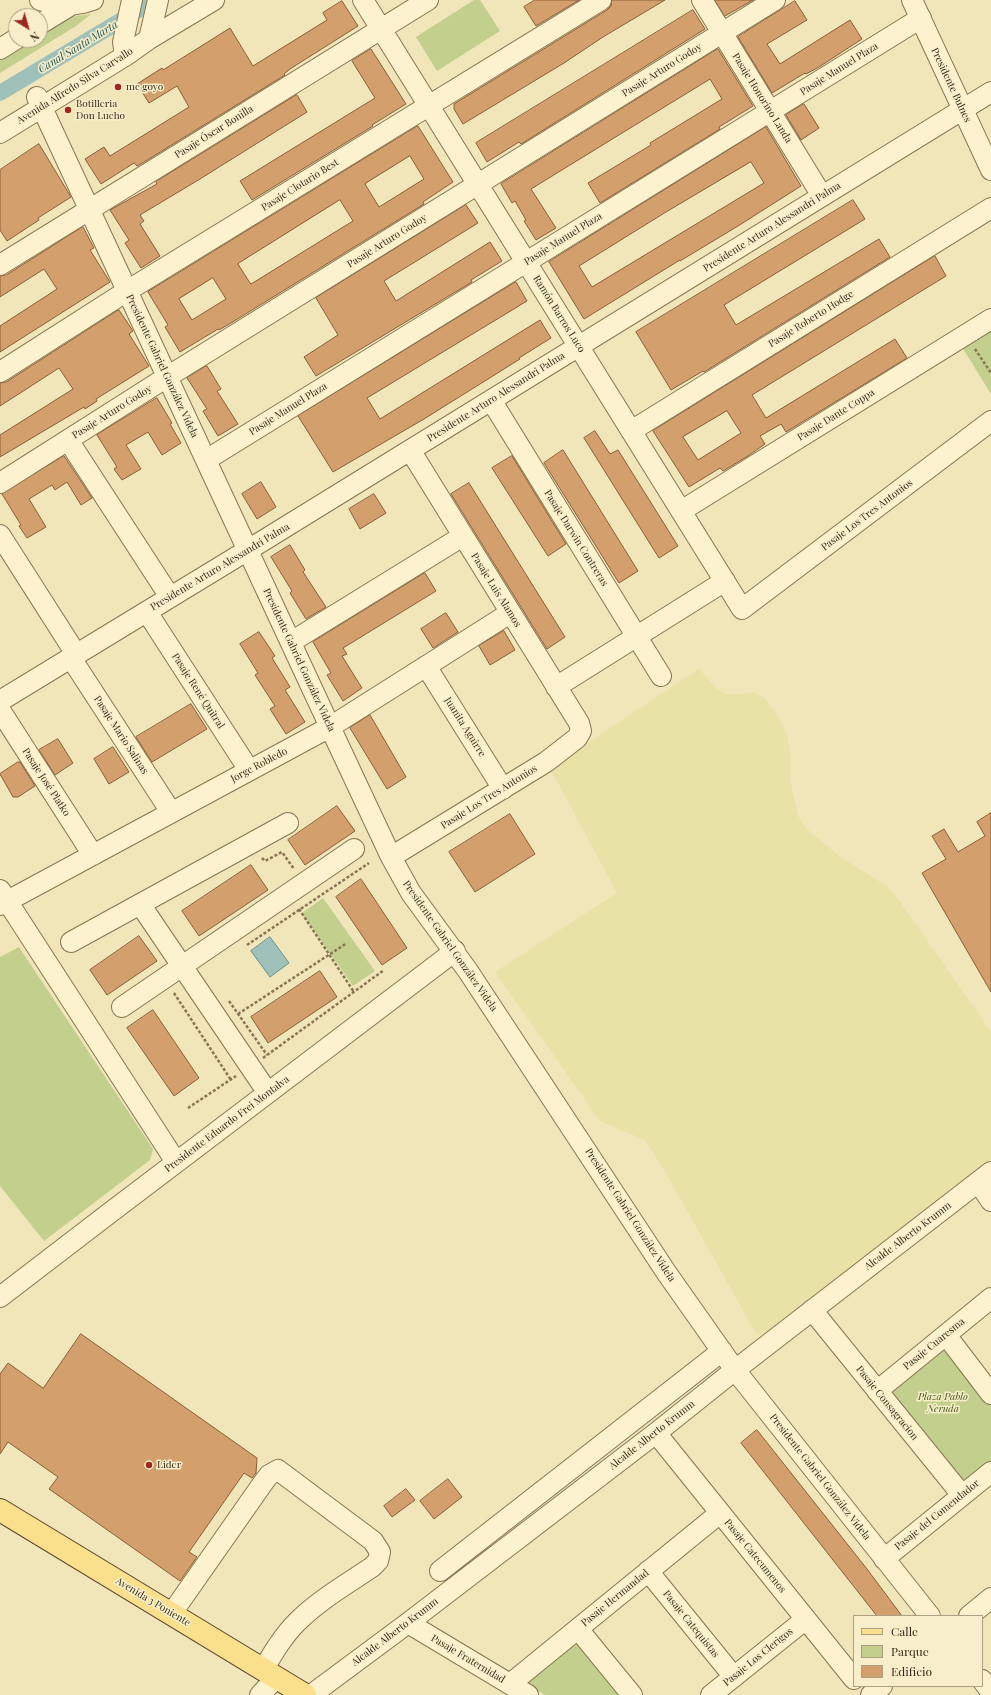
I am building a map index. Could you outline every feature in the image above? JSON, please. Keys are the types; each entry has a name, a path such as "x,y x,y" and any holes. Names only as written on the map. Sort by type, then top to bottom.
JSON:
{"main road":[{"name":"Avenida 3 Poniente","path":"0,1510 305,1695"}],"street":[{"path":"40,0 55,4 83,3 93,0"},
{"path":"124,43 132,0"},
{"name":"Avenida Alfredo Silva Carvallo","path":"0,133 39,102 124,43 149,39 214,0"},
{"name":"Ramón Barros Luco","path":"363,0 742,609"},
{"name":"Pasaje Óscar Bonilla","path":"0,265 428,0"},
{"name":"Pasaje Clotario Best","path":"0,372 127,291 601,0"},
{"name":"Pasaje Honorino Landa","path":"702,0 822,196"},
{"name":"Pasaje Arturo Godoy","path":"0,483 775,0"},
{"name":"Presidente Bulnes","path":"912,0 991,170"},
{"path":"48,19 71,4"},
{"path":"149,39 156,9"},
{"name":"Pasaje Manuel Plaza","path":"206,460 921,18"},
{"name":"Presidente Arturo Alessandri Palma","path":"0,701 991,92"},
{"name":"Avenida Alfredo Silva Carvallo","path":"0,120 39,102"},
{"name":"Presidente Gabriel González Videla","path":"39,102 391,857 411,893 455,951 666,1272 735,1370 929,1615"},
{"name":"Pasaje Roberto Hodge","path":"631,430 991,208"},
{"name":"Pasaje Dante Coppa","path":"682,511 991,320"},
{"name":"Pasaje Darwin Contreras","path":"491,400 661,676"},
{"name":"Pasaje Los Tres Antonios","path":"742,609 991,421"},
{"path":"68,440 170,597"},
{"name":"Pasaje Luis Alamos","path":"410,450 579,724 581,730"},
{"name":"Pasaje Mario Salinas","path":"0,536 171,812"},
{"path":"291,642 463,536"},
{"path":"556,687 725,581"},
{"name":"Pasaje René Quitral","path":"147,612 249,770"},
{"name":"Jorge Robledo","path":"2,899 93,855 330,726 510,613"},
{"name":"Juanita Aguirre","path":"426,666 503,788"},
{"name":"Pasaje José Platko","path":"0,710 93,855"},
{"name":"Pasaje Los Tres Antonios","path":"391,857 546,762 577,738 581,730"},
{"path":"71,942 288,823"},
{"path":"122,1007 187,974 289,894 354,849"},
{"path":"2,899 176,1162"},
{"path":"140,904 268,1092"},
{"name":"Presidente Eduardo Frei Montalva","path":"2,1292 455,951"},
{"path":"985,1177 991,1202"},
{"name":"Alcalde Alberto Krumm","path":"311,1695 408,1623 656,1433 812,1310 985,1177"},
{"name":"Pasaje Cuaresma","path":"877,1391 991,1298"},
{"name":"Pasaje Consagracion","path":"812,1310 962,1496"},
{"path":"946,1335 991,1394"},
{"path":"440,1571 722,1351"},
{"name":"Pasaje Catecumenos","path":"656,1433 853,1678"},
{"path":"172,1613 268,1475 278,1470 373,1542 380,1552 378,1561 297,1621 285,1636 260,1695"},
{"name":"Pasaje del Comendador","path":"884,1559 991,1472"},
{"name":"Pasaje Hermandad","path":"510,1684 720,1513"},
{"name":"Pasaje Catequistas","path":"648,1571 734,1677"},
{"path":"970,1615 991,1598"},
{"name":"Pasaje Los Clerigos","path":"711,1695 806,1619"},
{"name":"Pasaje Fraternidad","path":"408,1623 528,1695"},
{"path":"578,1629 632,1695"},
{"path":"983,1681 991,1692"},
{"path":"861,1687 867,1695"},
{"path":"871,1695 881,1687"}],"path":[{"path":"966,335 990,371"},
{"path":"241,949 369,863"},
{"path":"289,894 354,992"},
{"path":"238,1014 347,942"},
{"path":"188,1108 251,1067 384,970"},
{"path":"187,974 174,993 231,1080"},
{"path":"225,996 267,1055"}],"shaded area":[{"path":"699,669 716,688 725,694 752,692 765,698 781,722 788,738 791,759 790,780 798,816 807,829 839,856 888,887 901,903 991,1032 991,1159 773,1329 759,1334 755,1332 666,1173 645,1140 600,1121 495,972 617,893 550,768"}],"green space":[{"path":"474,0 480,0 500,31 437,71 416,37"},
{"path":"91,14 76,26 48,43 48,27 70,17"},
{"path":"12,48 40,48 0,73 0,55"},
{"path":"991,328 991,394 962,347"},
{"path":"323,898 375,971 353,986 302,913"},
{"path":"19,947 153,1149 150,1160 44,1241 0,1186 0,957"},
{"name":"Plaza Pablo Neruda","path":"942,1344 991,1398 991,1469 959,1486 887,1389"},
{"path":"577,1638 623,1695 545,1695 522,1682"}],"water":[{"path":"270,937 289,963 270,977 251,951"}],"building":[{"path":"535,0 579,0 536,26 524,7"},
{"path":"612,0 665,0 463,124 454,109 454,104 607,10 611,6"},
{"path":"715,0 753,0 725,16"},
{"path":"342,1 358,26 290,69 284,74 285,75 144,162 137,166 134,163 101,184 85,159 104,147 110,156 189,107 177,86 149,103 137,84 162,68 163,70 230,28 253,66 327,20 323,13"},
{"path":"795,1 807,20 767,44 780,64 850,20 862,39 819,67 806,74 805,73 772,93 738,37"},
{"path":"693,10 705,29 521,144 519,142 487,162 476,143"},
{"path":"371,49 406,104 372,125 373,126 252,200 240,181 375,98 352,61"},
{"path":"718,49 753,106 719,127 720,129 600,203 588,183 651,145 650,143 722,99 710,79 531,189 556,228 536,240 524,221 526,220 515,201 512,203 501,184"},
{"path":"297,95 307,112 140,215 144,221 140,224 160,256 141,268 125,243 129,240 110,210 157,184 156,182"},
{"path":"804,104 819,128 801,140 786,115"},
{"path":"418,126 453,182 423,202 424,204 231,323 219,330 218,329 180,352 165,327 168,325 148,292","holes":["410,156 424,179 379,207 365,184","340,200 353,221 251,284 238,264","213,278 226,299 192,320 179,299"]},
{"path":"766,127 801,186 584,319 549,262","holes":["751,162 764,183 592,287 579,266"]},
{"path":"39,144 71,197 38,218 39,220 7,241 0,230 0,170"},
{"path":"853,200 865,219 724,305 736,325 879,239 890,257 704,372 703,371 671,390 636,332"},
{"path":"466,205 478,223 384,281 396,301 490,242 502,261 471,280 472,282 316,376 304,357 338,335 316,298"},
{"path":"83,227 94,248 90,250 110,282 0,352 0,326 57,289 44,269 0,297 0,276 6,275"},
{"path":"935,256 946,276 752,395 766,418 895,339 907,358 786,432 781,424 760,436 765,444 723,471 720,468 689,487 653,431","holes":["727,411 741,433 698,460 683,437"]},
{"path":"516,282 527,301 367,398 380,419 540,320 551,338 424,419 333,472 298,416"},
{"path":"119,310 133,331 129,334 149,366 96,399 97,401 85,409 84,407 0,457 0,435 73,389 59,368 0,406 0,383 6,382"},
{"path":"207,366 221,389 217,391 238,424 218,436 203,411 207,409 187,378"},
{"path":"157,398 172,423 170,424 181,443 162,455 148,432 126,445 141,469 122,480 114,469 117,467 97,435"},
{"path":"595,431 610,454 618,450 678,546 659,558 584,438"},
{"path":"563,450 638,571 619,583 544,463"},
{"path":"64,456 92,498 81,505 67,482 55,490 52,485 29,499 46,527 27,538 19,526 21,525 2,494"},
{"path":"512,456 566,544 548,556 492,468"},
{"path":"261,482 276,507 257,519 242,494"},
{"path":"469,483 565,637 547,649 451,494"},
{"path":"374,494 386,513 360,529 349,509"},
{"path":"290,545 305,570 303,572 326,607 306,619 290,593 292,591 271,557"},
{"path":"425,573 436,591 343,648 347,654 342,656 362,688 343,701 327,675 331,673 313,642"},
{"path":"446,613 458,632 433,648 421,629"},
{"path":"504,631 515,650 490,665 479,646"},
{"path":"259,632 275,656 272,658 290,687 285,690 305,722 286,734 270,709 275,706 255,675 258,673 240,644"},
{"path":"191,704 207,729 152,762 136,737"},
{"path":"370,715 406,777 387,789 350,728"},
{"path":"58,739 73,763 55,775 39,750"},
{"path":"113,747 129,772 109,784 94,759"},
{"path":"20,762 35,786 18,797 13,797 0,774"},
{"path":"337,806 355,831 305,865 288,840"},
{"path":"991,813 991,992 922,873 946,859 932,836 944,829 958,852 985,836 977,822"},
{"path":"510,814 535,854 475,892 449,852"},
{"path":"251,865 268,890 199,936 182,911"},
{"path":"361,879 407,948 382,965 336,897"},
{"path":"139,936 157,961 107,995 90,970"},
{"path":"320,971 337,997 268,1043 251,1017"},
{"path":"153,1010 199,1078 174,1096 127,1028"},
{"name":"Lider","path":"81,1334 257,1458 256,1473 252,1478 244,1473 189,1552 197,1557 180,1581 49,1489 58,1477 8,1442 0,1454 0,1374 8,1363 43,1388"},
{"path":"757,1430 867,1569 901,1615 876,1615 741,1443"},
{"path":"448,1479 462,1497 434,1519 420,1501"},
{"path":"406,1489 415,1500 392,1517 384,1506"}],"waterway":[{"name":"Canal Santa Marta","path":"0,93 155,0"}],"place":[{"name":"mc goyo","path":"118,87"},
{"name":"Botilleria Don Lucho","path":"68,110"},
{"name":"Lider","path":"149,1465"}]}
